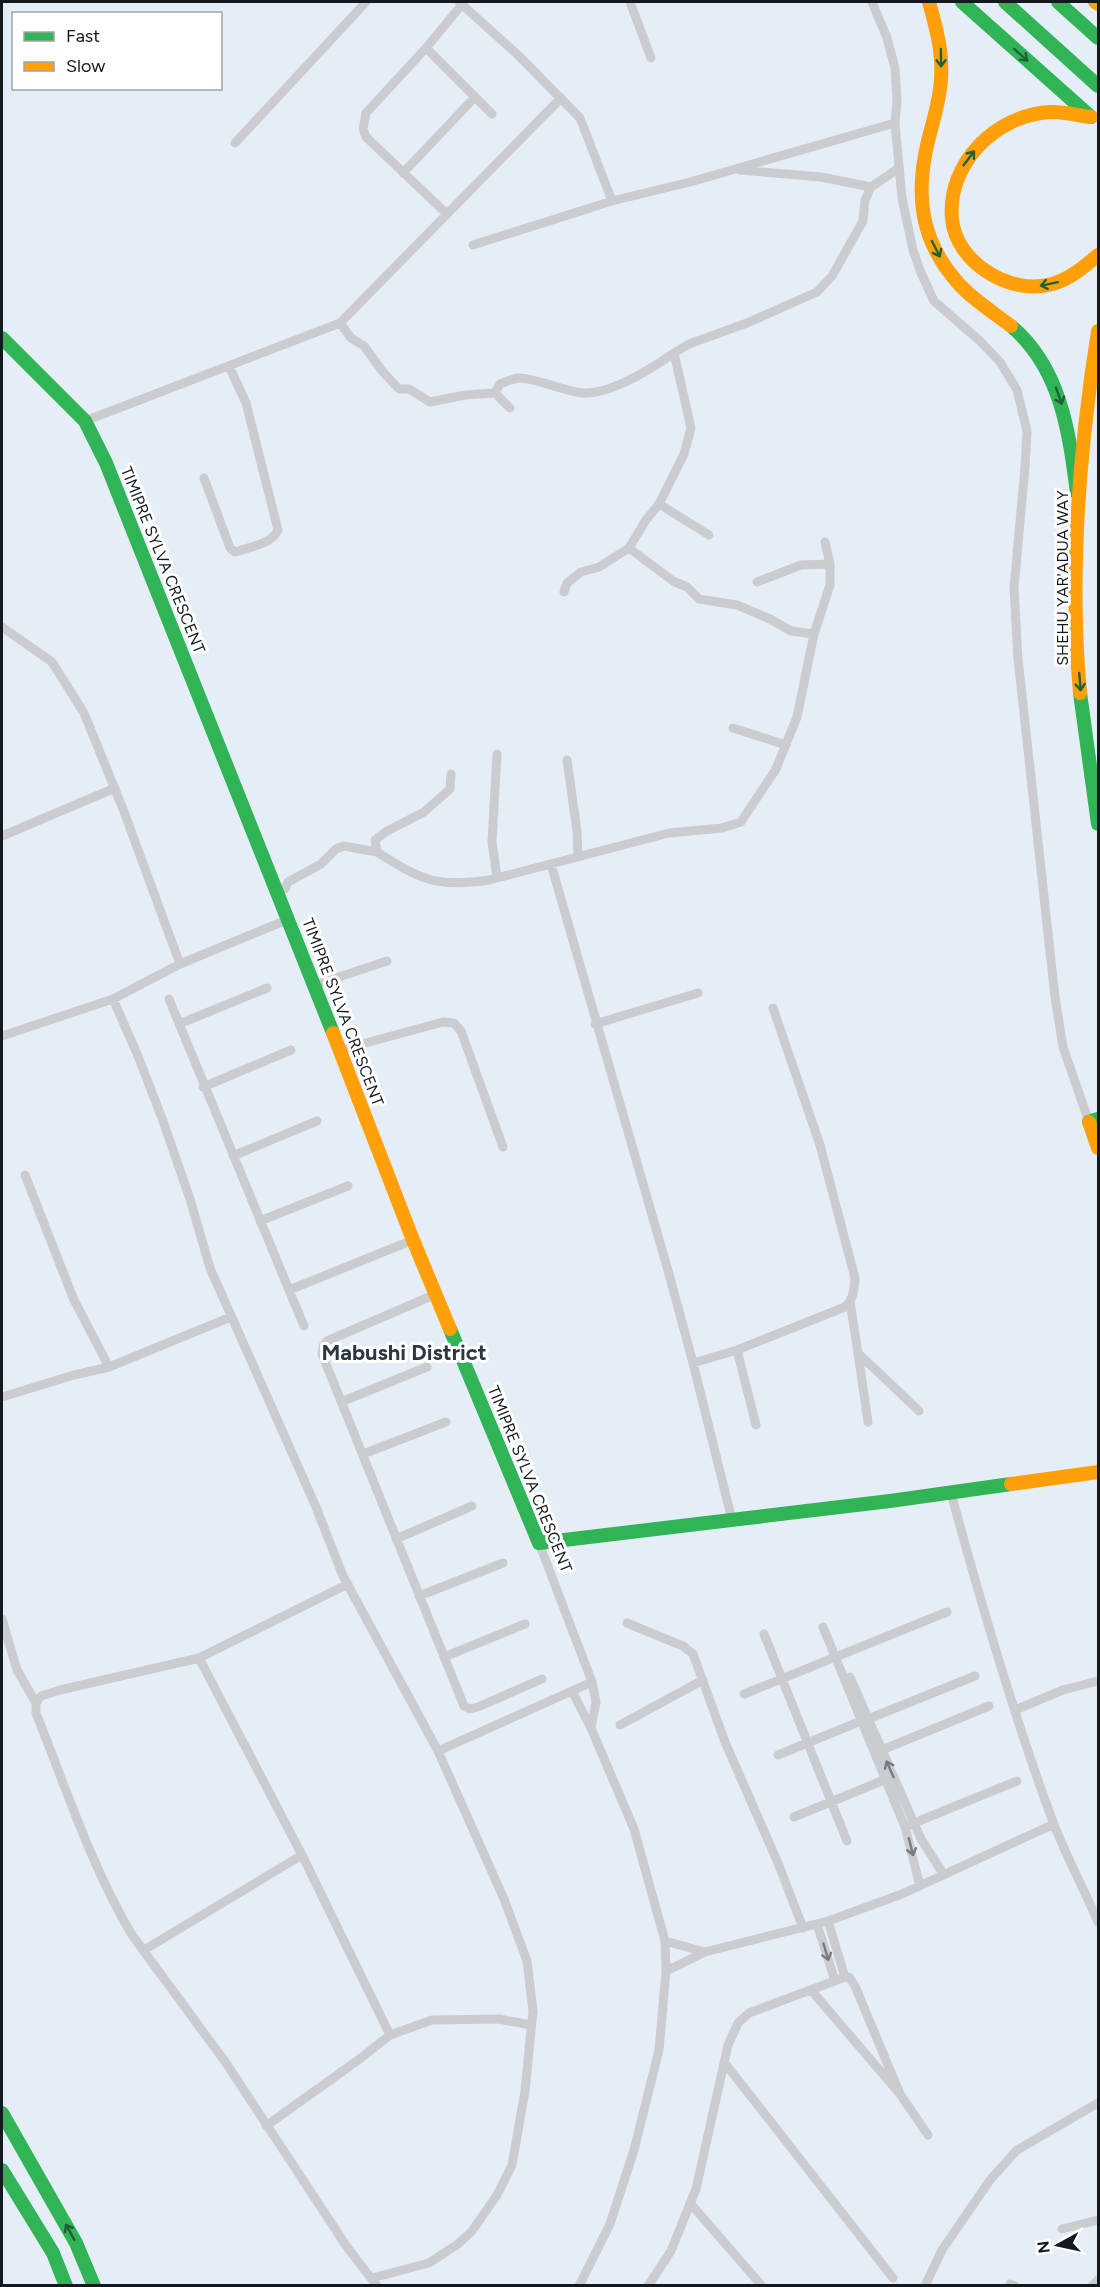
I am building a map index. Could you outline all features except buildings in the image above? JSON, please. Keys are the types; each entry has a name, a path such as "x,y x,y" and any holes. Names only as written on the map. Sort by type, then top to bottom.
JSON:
{"main road":[{"path":"929,2 938,28 942,54 940,90 925,155 921,194 924,220 933,245 950,275 975,299 1004,320 1027,341 1058,391 1068,426 1077,493"},
{"path":"962,2 1095,121"},
{"path":"1005,2 1098,86"},
{"path":"1058,2 1098,39"},
{"path":"1095,121 1051,112 1027,116 1006,124 980,142 961,168 954,193 952,220 963,249 980,268 1001,280 1022,286 1044,286 1063,280 1082,270 1098,255"},
{"name":"SHEHU YAR'ADUA WAY","path":"1098,332 1077,493 1076,607 1079,680 1098,824"},
{"name":"TIMIPRE SYLVA CRESCENT","path":"2,338 86,421 106,463 278,891 413,1240 539,1543"},
{"path":"1095,1125 1098,1148"},
{"path":"539,1543 951,1493 1098,1472"},
{"path":"2,2113 76,2243 94,2286"},
{"path":"2,2170 53,2253 66,2286"}],"street":[{"path":"235,143 366,2"},
{"path":"447,214 366,137 363,121 366,112 426,48 461,2 580,118 612,201"},
{"path":"630,2 651,58"},
{"path":"872,2 887,38 895,68 897,100 895,123 899,168 902,198 913,250 934,301 980,341 1000,362 1017,390 1027,431 1014,588 1018,652 1055,997 1063,1047 1095,1125"},
{"path":"426,48 492,114"},
{"path":"403,173 475,97"},
{"path":"86,421 340,323 561,98"},
{"path":"473,245 612,201 895,123"},
{"path":"495,393 500,384 518,378 575,392 595,392 613,387 644,372 689,344 747,323 816,292 832,276 863,221 865,200 871,187 899,168"},
{"path":"733,169 821,177 871,187"},
{"path":"340,323 351,338 364,346 399,389 409,389 430,402 465,395 495,393 510,408"},
{"path":"564,592 567,583 581,572 600,567 629,548 659,504 684,454 691,428 675,353"},
{"path":"204,478 230,549 235,552 276,535 278,530 246,403 229,366"},
{"path":"659,504 709,535"},
{"path":"278,891 285,889 288,882 321,864 336,849 344,846 377,852 408,870 440,883 460,885 669,833 722,828 741,822 776,769 797,717 814,634 830,585 830,564 825,542"},
{"path":"629,548 673,581 687,588 699,599 737,605 791,631 814,634"},
{"path":"757,582 801,565 830,564"},
{"path":"2,627 52,662 84,713 115,788 180,964"},
{"path":"733,728 786,745"},
{"path":"497,754 492,842 497,877"},
{"path":"567,760 578,855"},
{"path":"377,852 375,840 387,831 424,812 450,789 451,774"},
{"path":"2,836 115,788"},
{"path":"550,864 693,1363 732,1520"},
{"path":"2,1036 112,999 180,964 289,919"},
{"path":"315,985 387,961"},
{"path":"179,1024 267,988"},
{"path":"595,1024 698,993"},
{"path":"2,1619 17,1670 36,1703 36,1713 103,1882 132,1935 226,2063 347,2247 375,2282 429,2264 458,2244 484,2216 512,2165 525,2091 533,2011 531,1981 522,1943 438,1751 348,1584 316,1506 231,1317 210,1268 190,1199 163,1121 138,1056 112,999"},
{"path":"168,999 304,1326"},
{"path":"693,1363 737,1350 845,1307 854,1292 855,1278 820,1146 773,1008"},
{"path":"340,1050 443,1022 454,1023 461,1032 503,1148"},
{"path":"203,1087 291,1050"},
{"path":"233,1156 316,1121"},
{"path":"25,1175 74,1300 109,1367"},
{"path":"260,1221 348,1186"},
{"path":"289,1290 413,1240"},
{"path":"436,1294 327,1341 323,1346 322,1354 464,1706 470,1709 478,1707 542,1679"},
{"path":"850,1302 868,1422"},
{"path":"2,1397 109,1367 231,1317"},
{"path":"737,1350 756,1425"},
{"path":"858,1353 919,1411"},
{"path":"341,1402 427,1367"},
{"path":"363,1454 446,1422"},
{"path":"951,1493 981,1605 1014,1710 1054,1824 1098,1922"},
{"path":"396,1539 472,1506"},
{"name":"TIMIPRE SYLVA CRESCENT","path":"539,1543 592,1683 596,1702 591,1728"},
{"path":"419,1596 503,1563"},
{"path":"36,1703 41,1696 60,1690 200,1658 348,1584"},
{"path":"744,1694 947,1612"},
{"path":"627,1623 683,1646 693,1654 725,1742 778,1863 803,1928"},
{"path":"444,1657 525,1624"},
{"path":"823,1627 865,1720 884,1780 909,1825 944,1875"},
{"path":"764,1634 847,1841"},
{"path":"200,1658 302,1855 390,2035"},
{"path":"778,1755 975,1676"},
{"path":"620,1725 704,1680"},
{"path":"1014,1710 1063,1690 1098,1681"},
{"path":"438,1751 592,1683"},
{"path":"573,1693 591,1728 634,1829 665,1941 666,1971 659,2050 631,2160 610,2224 579,2286"},
{"path":"882,1750 989,1706"},
{"path":"865,1720 882,1750 909,1825 920,1886"},
{"path":"794,1817 884,1780"},
{"path":"909,1825 1017,1781"},
{"path":"666,1971 705,1952 828,1921 920,1886 1054,1824"},
{"path":"144,1950 302,1855"},
{"path":"828,1921 844,1977"},
{"path":"817,1924 835,1981"},
{"path":"665,1941 705,1952"},
{"path":"648,2286 671,2251 696,2189 728,2045 738,2023 749,2013 844,1977 853,1980 900,2094"},
{"path":"811,1990 900,2094 928,2135"},
{"path":"266,2126 390,2035 432,2020 499,2019 531,2025"},
{"path":"724,2062 893,2278"},
{"path":"925,2286 942,2250 990,2180 1017,2150 1098,2103"},
{"path":"690,2203 762,2286"},
{"path":"1062,2229 1098,2220"},
{"path":"1092,2286 1098,2280"}],"traffic: fast":[{"path":"962,2 1091,117"},
{"path":"1005,2 1098,86"},
{"path":"1058,2 1098,38"},
{"path":"1011,326 1028,343 1052,381 1066,424 1077,493"},
{"path":"2,338 85,421 106,463 333,1033"},
{"path":"1080,693 1098,824"},
{"path":"1089,1122 1098,1119"},
{"path":"450,1329 539,1543 890,1501 1011,1484"},
{"path":"2,2113 76,2243 94,2286"},
{"path":"2,2170 53,2253 66,2286"}],"traffic: slow":[{"path":"929,2 941,59 941,79 922,180 924,216 928,233 945,267 958,283 1011,326"},
{"path":"1091,117 1055,112 1030,115 994,132 967,161 958,179 953,198 952,219 956,235 975,262 1003,280 1020,285 1036,286 1059,282 1098,255"},
{"path":"1080,693 1076,602 1078,511 1081,466 1098,331"},
{"path":"333,1033 450,1329"},
{"path":"1089,1122 1098,1148"},
{"path":"1011,1484 1098,1472"}],"district":[{"name":"Mabushi District","path":"404,1352"}]}
